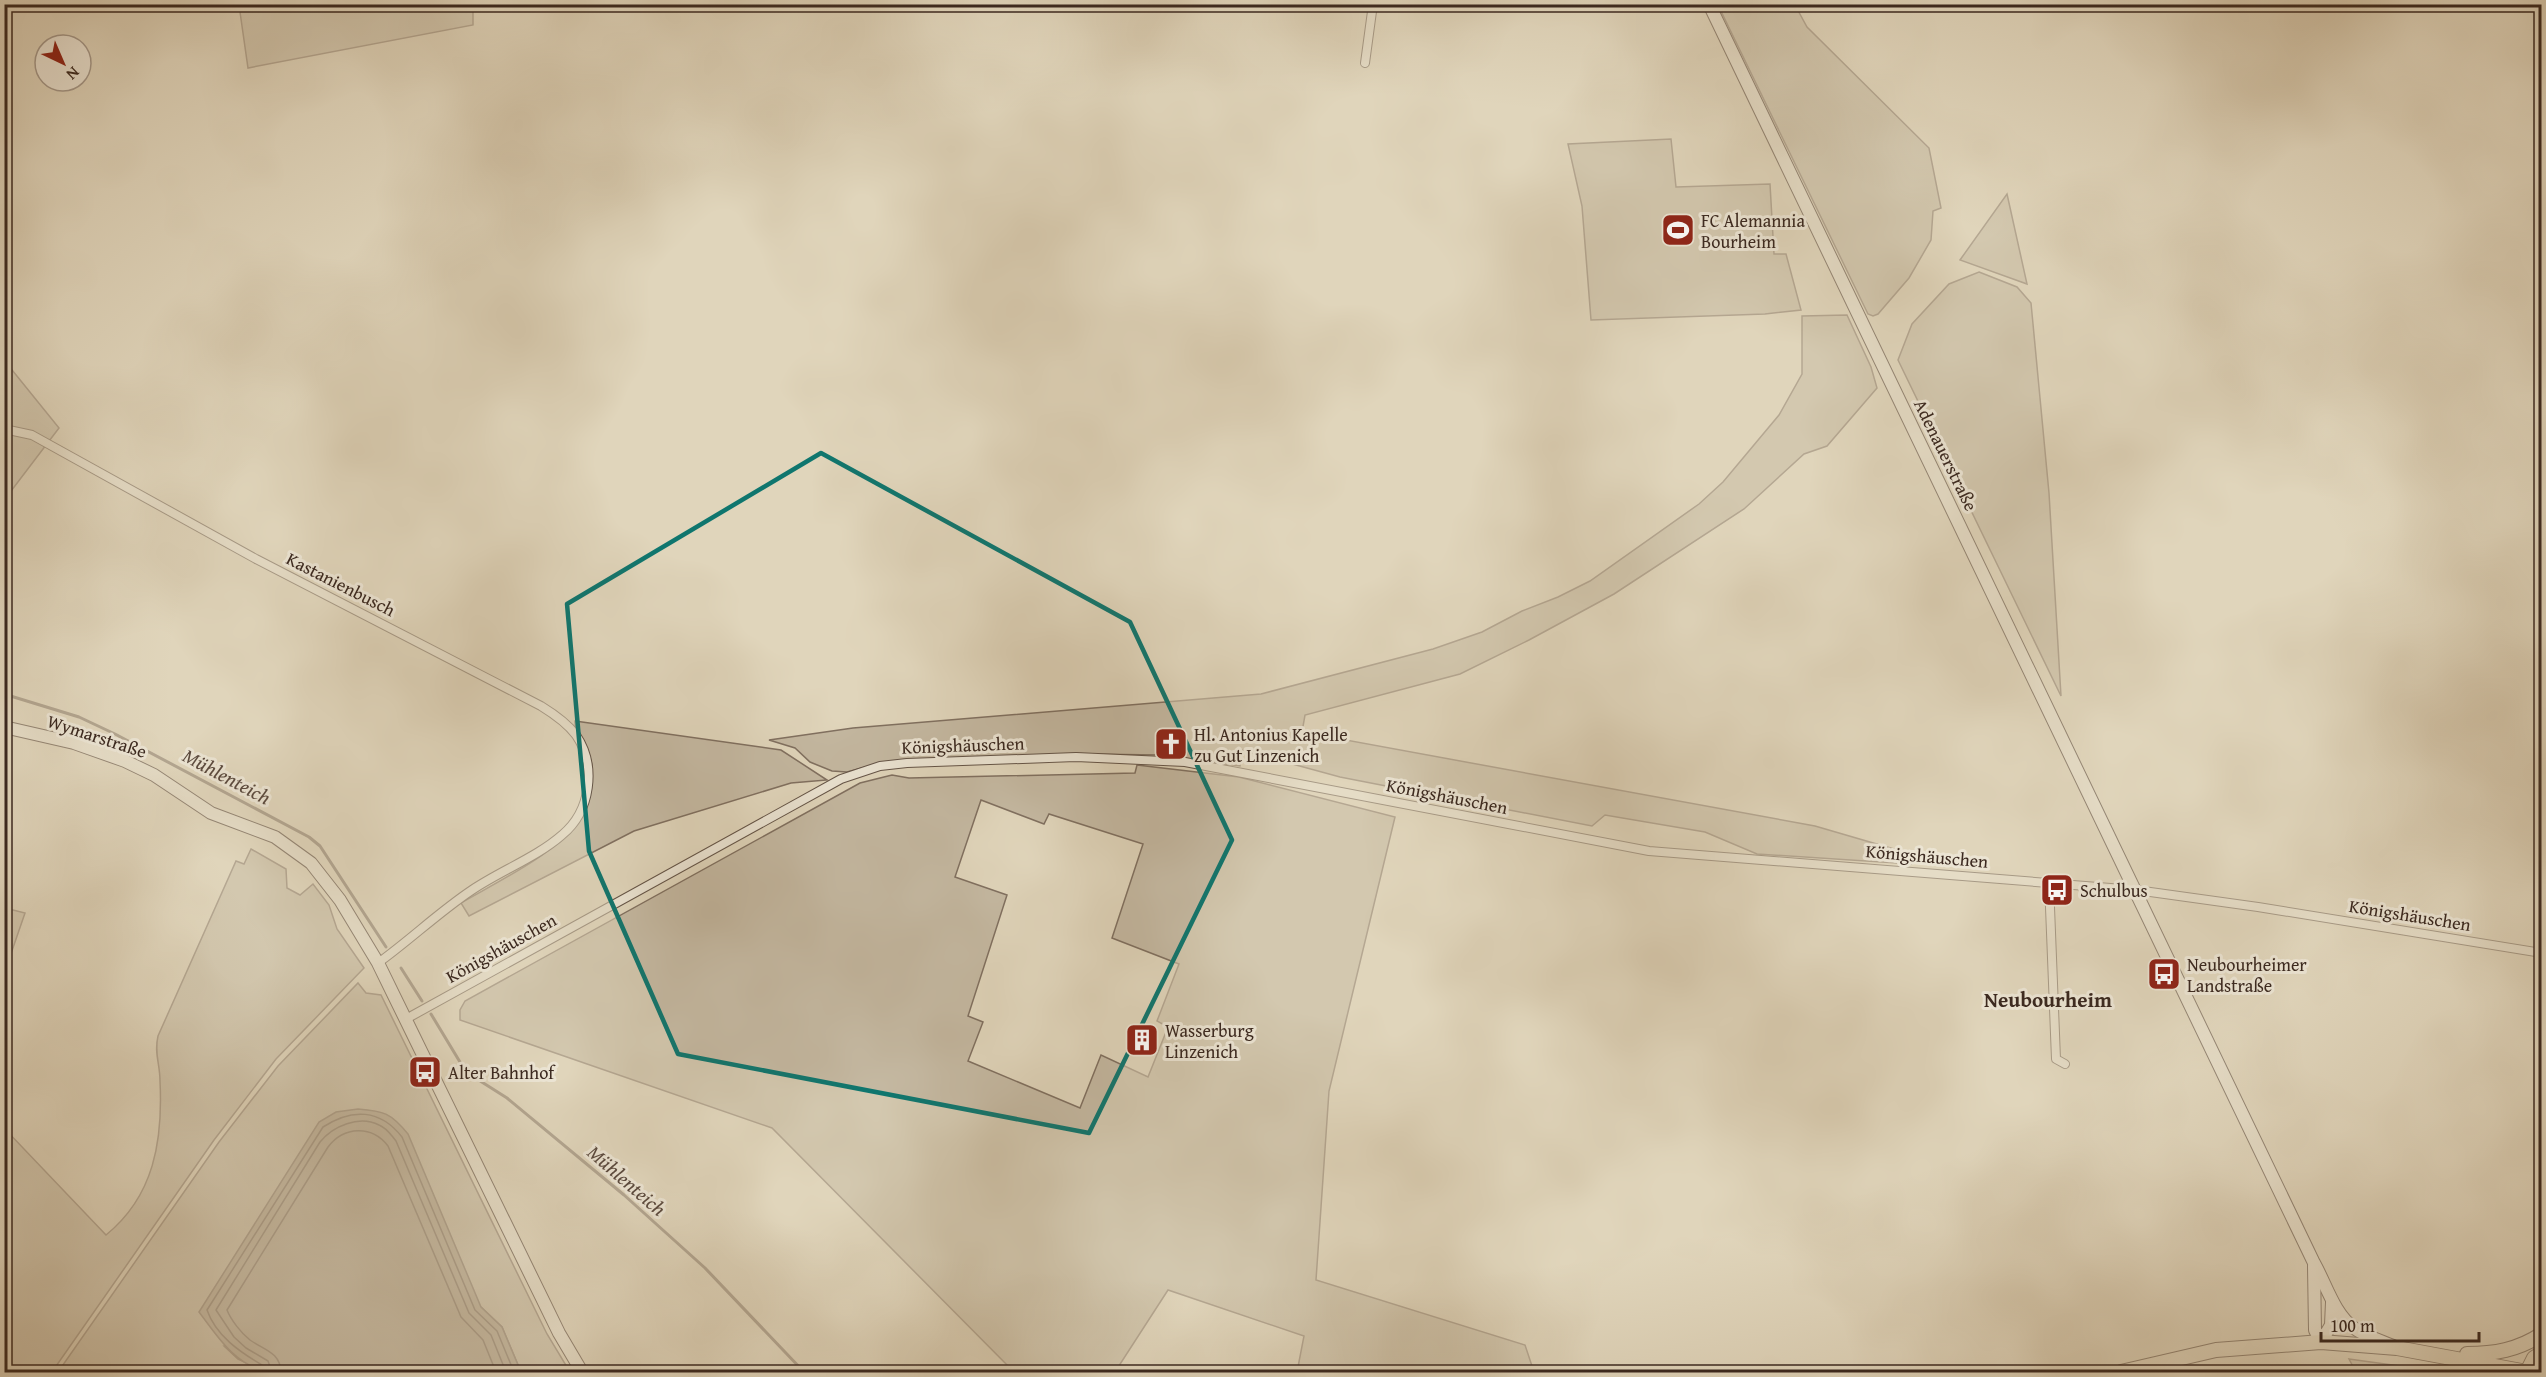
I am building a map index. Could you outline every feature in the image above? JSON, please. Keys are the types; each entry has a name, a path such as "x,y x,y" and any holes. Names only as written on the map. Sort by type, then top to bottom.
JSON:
{"main road":[{"path":"2438,1355 2485,1354 2512,1349 2527,1344 2541,1334"},
{"path":"2121,1372 2216,1350 2321,1342 2397,1348 2527,1372 2534,1358 2541,1353"}],"street":[{"path":"1365,63 1373,6 1431,4"},
{"name":"Adenauerstraße","path":"1709,4 2314,1263 2328,1287 2332,1300 2346,1321 2355,1329 2397,1348"},
{"name":"Kastanienbusch","path":"4,429 32,435 256,559 541,706 568,726 579,741 584,753 588,786 581,811 562,836 466,894 378,963"},
{"name":"Wymarstraße","path":"4,727 74,743 125,761 154,775 211,813 265,832 289,844 326,879 378,963 559,1333 582,1372"},
{"name":"Königshäuschen","path":"406,1019 832,783 866,770 907,763 1076,757 1138,758 1185,762 1648,851 2136,890 2258,907 2541,953"},
{"path":"2049,882 2056,1059 2065,1064"},
{"path":"2314,1263 2315,1330 2321,1342"},
{"path":"2321,1342 2331,1325 2332,1300"}],"highlighted area":[{"path":"821,453 1130,622 1232,840 1089,1133 678,1054 589,851 567,604"}],"shaded area":[{"path":"239,5 473,5 473,25 248,68"},
{"path":"1718,5 1795,5 1807,27 1929,148 1941,208 1933,211 1931,240 1909,278 1878,314 1873,316 1868,314"},
{"name":"FC Alemannia Bourheim","path":"1671,139 1676,187 1770,184 1774,254 1786,254 1801,310 1765,314 1591,320 1582,206 1568,144"},
{"path":"2007,194 2027,284 1960,260"},
{"path":"1979,272 2017,287 2031,303 2049,493 2061,696 1898,360 1912,324 1949,284"},
{"path":"1847,315 1871,367 1877,388 1827,446 1804,454 1744,509 1614,594 1460,674 1305,715 1302,732 1815,826 1904,852 1911,864 1757,854 1705,832 1605,815 1592,826 1340,777 1241,750 1240,766 1160,755 1085,754 884,762 847,772 832,771 810,762 795,748 769,740 853,728 1261,694 1433,649 1482,632 1522,611 1590,581 1699,504 1723,482 1779,415 1802,374 1802,316"},
{"path":"4,360 59,428 5,499 4,499"},
{"path":"575,721 781,750 827,780 791,783 634,831 469,916 461,903 547,852 576,826 584,813 589,797 592,768 589,755 577,733"},
{"path":"1137,765 1239,777 1395,817 1329,1091 1316,1280 1525,1345 1534,1372 1297,1372 1304,1336 1168,1290 1115,1372 1014,1372 772,1128 460,1020 460,1010 465,1001 860,783 892,775 909,778 1135,773","holes":["981,800 1044,824 1049,814 1143,844 1112,938 1179,964 1157,1021 1168,1027 1148,1077 1101,1055 1080,1108 968,1061 983,1022 968,1016 1007,895 955,877"]},
{"path":"251,849 286,869 287,888 300,895 313,884 329,905 337,929 364,968 276,1059 214,1140 52,1372 5,1372 5,1129 106,1235 122,1220 145,1185 157,1146 161,1103 158,1036 236,861 244,864"},
{"path":"4,908 25,913 5,971"},
{"path":"358,983 366,993 381,995 547,1334 570,1372 521,1372 502,1327 481,1307 224,1346 238,1359 267,1372 58,1372 219,1142 278,1066"},
{"path":"2349,1359 2443,1372 2356,1372"}],"water":[{"path":"358,1109 392,1117 408,1134 481,1307 502,1327 521,1372 267,1372 245,1363 236,1356 220,1340 199,1312 319,1122 336,1112"}],"waterway":[{"name":"Mühlenteich","path":"4,694 79,717 309,837 320,846 386,947"},
{"name":"Mühlenteich","path":"401,968 422,1001"},
{"name":"Mühlenteich","path":"431,1014 466,1072 507,1098 624,1195 705,1268 804,1372"}],"place":[{"name":"FC Alemannia Bourheim","path":"1678,230"},
{"name":"Hl. Antonius Kapelle zu Gut Linzenich","path":"1171,744"},
{"name":"Schulbus","path":"2057,890"},
{"name":"Neubourheimer Landstraße","path":"2164,974"},
{"name":"Wasserburg Linzenich","path":"1142,1040"},
{"name":"Alter Bahnhof","path":"425,1072"}],"district":[{"name":"Neubourheim","path":"2048,999"}]}
